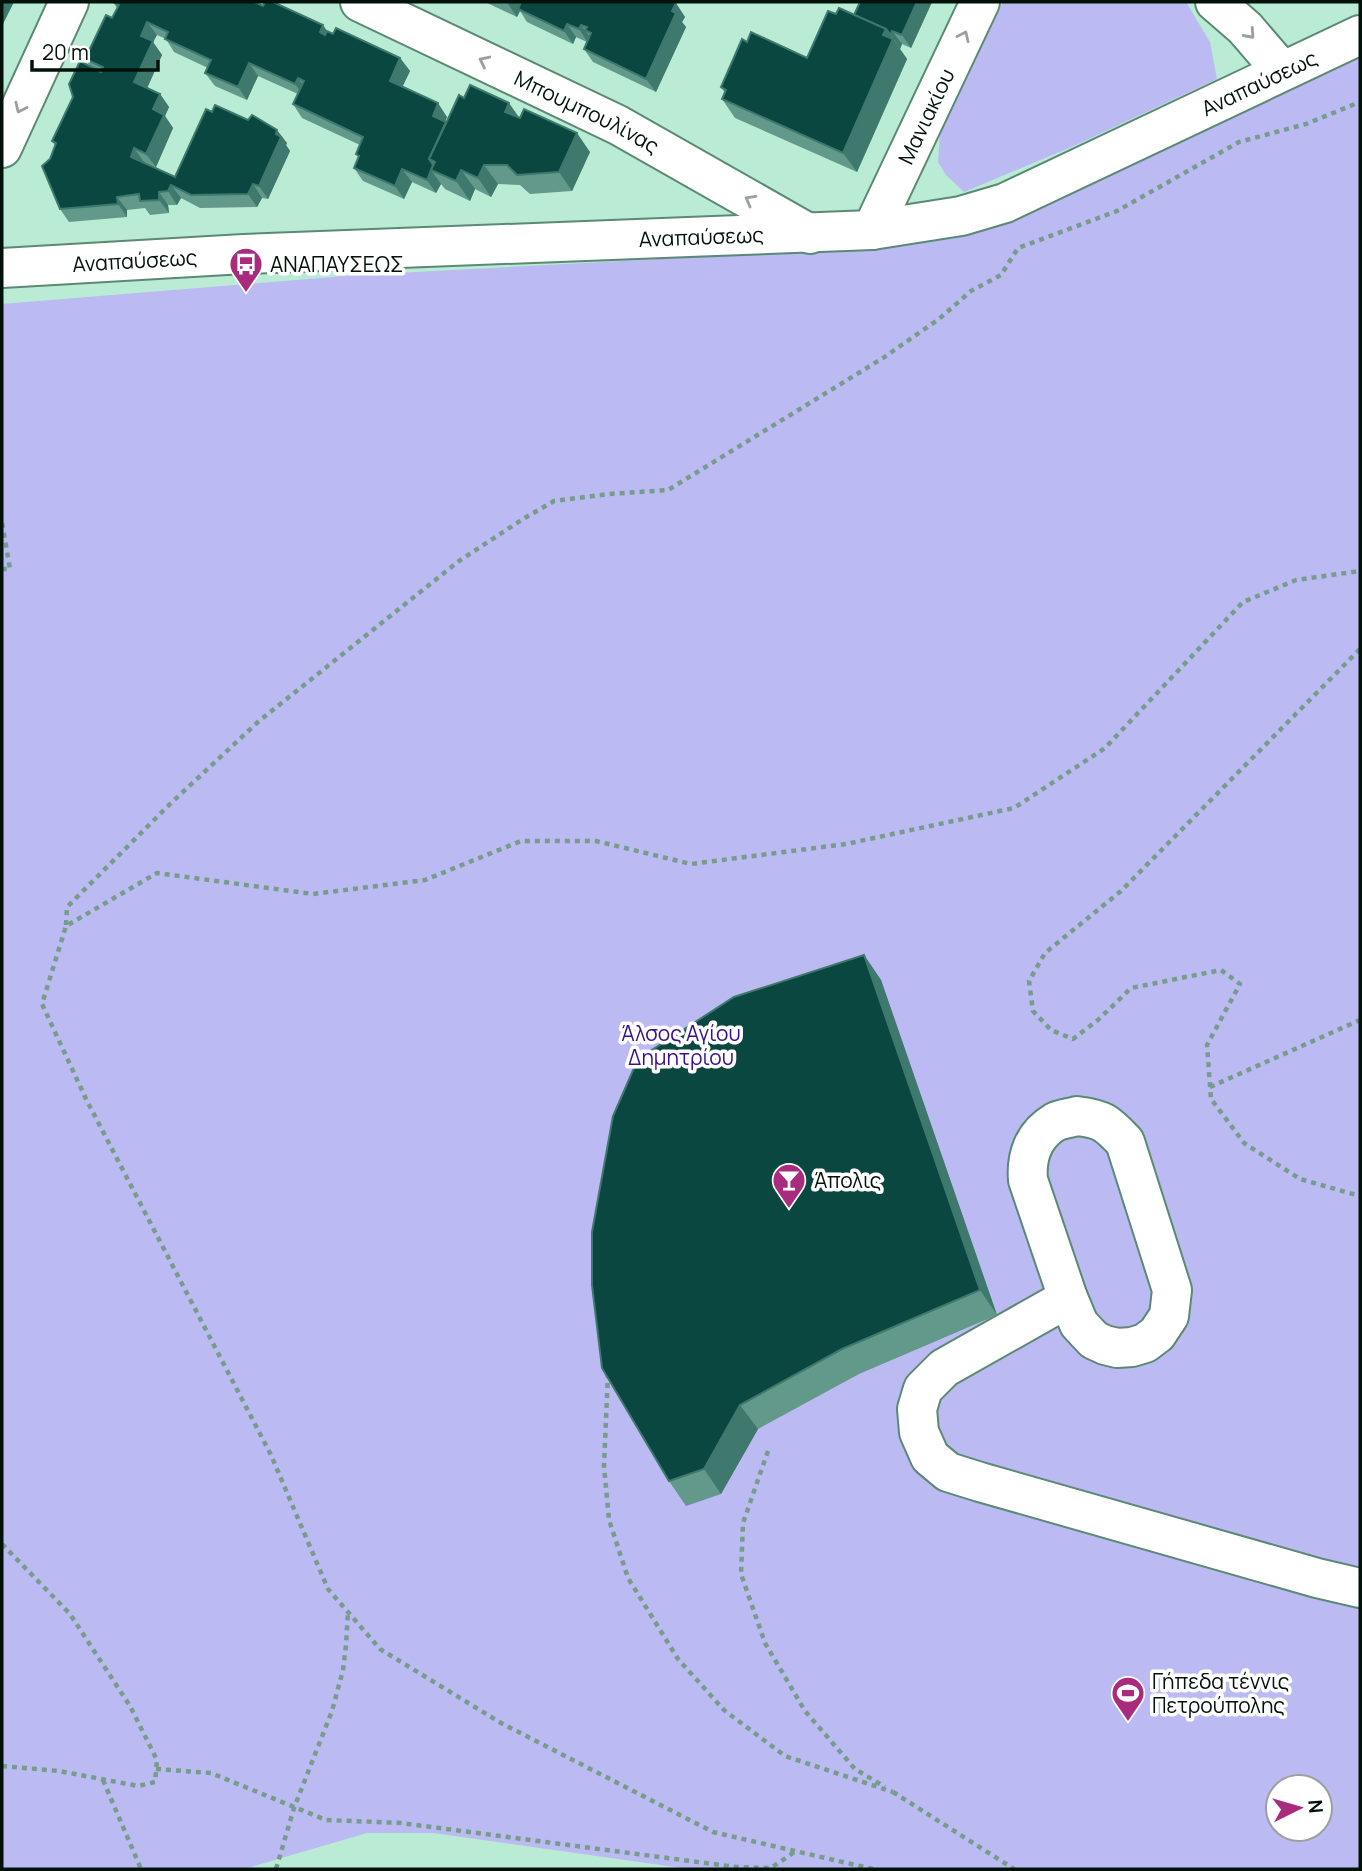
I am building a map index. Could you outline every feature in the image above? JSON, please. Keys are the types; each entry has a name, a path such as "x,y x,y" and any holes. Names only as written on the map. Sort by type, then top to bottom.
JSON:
{"street":[{"path":"2,148 69,2"},
{"name":"Μπουμπουλίνας","path":"360,2 618,125 810,234"},
{"name":"Μανιακίου","path":"872,230 980,2"},
{"path":"1215,2 1245,28 1282,71"},
{"name":"Αναπαύσεως","path":"2,268 244,254 810,234 872,230 961,216 1004,203 1360,35"},
{"path":"1077,1116 1094,1118 1108,1124 1125,1142 1172,1290 1169,1316 1157,1334 1132,1348 1117,1348 1094,1340 1079,1324 1068,1298 1028,1180 1027,1165 1031,1149 1040,1135 1056,1121 1077,1116"},
{"path":"1068,1298 944,1368 923,1389 918,1409 919,1432 930,1457 948,1472 980,1482 1360,1588"}],"path":[{"path":"873,1869 713,1832 501,1723 380,1649 348,1612 328,1588 271,1455 86,1099 43,1004 66,926 67,907 170,804 259,721 459,561 523,519 554,501 668,490 883,358 939,319 971,291 1001,275 1018,248 1117,211 1239,142 1306,124 1360,102"},
{"path":"2,523 10,569 2,569"},
{"path":"66,926 157,873 313,894 425,880 521,841 596,841 691,864 846,844 1014,808 1105,748 1243,602 1296,580 1360,571"},
{"path":"1360,649 1121,891 1045,953 1029,981 1033,1011 1051,1030 1073,1038 1098,1020 1131,988 1221,970 1240,984 1207,1045 1211,1100 1244,1143 1300,1179 1360,1196"},
{"path":"1210,1087 1360,1020"},
{"path":"608,1362 604,1466 609,1520 628,1578 678,1659 724,1710 785,1756 893,1792"},
{"path":"768,1451 743,1523 741,1574 765,1643 805,1711 855,1769 1014,1869"},
{"path":"2,1544 71,1614 130,1706 157,1760 155,1782 138,1786 59,1770 2,1766"},
{"path":"276,1869 294,1808 332,1712 343,1670 348,1612"},
{"path":"156,1769 211,1773 326,1820 401,1823 736,1867 771,1868 796,1851"},
{"path":"103,1780 141,1869"}],"green space":[{"path":"1003,2 1186,2 1210,42 1217,79 1076,145 964,192 946,175 938,162 940,133"},
{"name":"Άλσος Αγίου Δημητρίου","path":"1360,57 1360,1869 689,1869 433,1833 367,1833 244,1869 2,1869 2,304 358,275 848,249 911,244 976,231 1051,200"}],"building":[{"path":"113,2 254,2 263,6 265,2 273,2 323,25 320,32 325,35 327,31 333,34 336,28 400,58 390,81 438,103 433,116 446,122 429,159 433,165 427,180 402,169 395,186 354,168 363,137 293,104 304,81 298,78 295,84 249,63 238,87 205,73 211,60 165,39 168,32 147,22 141,36 153,41 134,82 160,94 153,109 164,115 146,154 134,148 131,157 175,177 206,109 212,112 215,105 248,120 252,115 277,130 276,134 281,137 259,186 253,184 248,194 191,195 171,185 168,191 159,192 159,200 140,201 139,194 117,197 118,204 60,209 42,166 50,159 56,143 52,141 73,97 69,84 80,61 101,72 103,67 85,59 106,15 112,18 119,5"},
{"path":"521,2 672,2 676,3 672,11 676,13 646,79 584,49 591,33 585,30 587,27 581,25 579,29 567,24 564,31 518,9"},
{"path":"860,2 917,2 902,35 892,31 891,35 886,29 854,15"},
{"path":"839,8 886,29 883,35 893,39 843,153 722,99 726,90 721,87 742,39 747,42 751,32 807,58 828,11 836,14"},
{"path":"470,85 509,103 505,112 520,118 524,109 577,133 559,172 517,175 507,165 484,165 478,178 461,170 456,181 431,170 435,162 429,159 459,95 464,98"},
{"name":"Άπολις","path":"864,955 980,1290 842,1349 740,1405 704,1469 669,1481 602,1368 592,1285 592,1232 613,1116 638,1059 734,997"}],"place":[{"name":"ΑΝΑΠΑΥΣΕΩΣ","path":"246,294"},
{"name":"Άπολις","path":"789,1210"},
{"name":"Γήπεδα τέννις Πετρούπολης","path":"1128,1723"}]}
